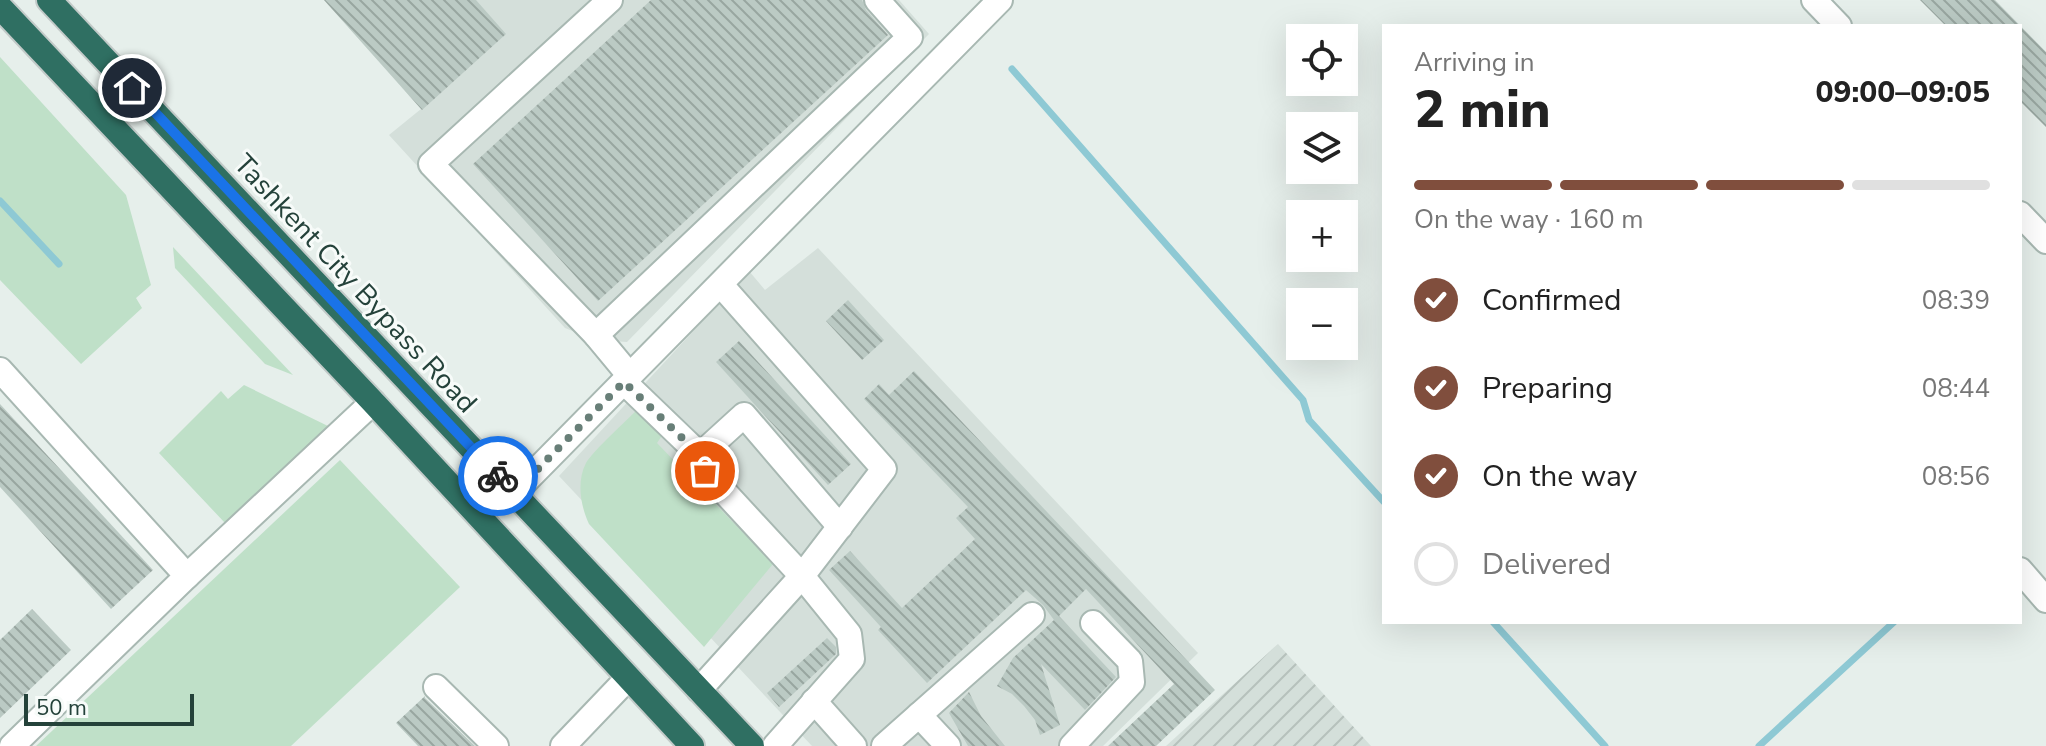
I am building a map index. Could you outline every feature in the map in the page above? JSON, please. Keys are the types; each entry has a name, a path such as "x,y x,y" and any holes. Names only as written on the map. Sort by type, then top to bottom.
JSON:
{"highway":[{"name":"Tashkent City Bypass Road","path":"49,0 752,746"},
{"path":"0,7 692,746"}],"street":[{"path":"610,0 431,164 596,335 627,379 700,455 705,471 802,576 849,634 852,659 775,746"},
{"path":"596,335 910,37 877,0"},
{"path":"514,493 1000,0"},
{"path":"1814,0 1837,24"},
{"path":"2022,216 2046,241"},
{"path":"699,690 802,576 884,469 721,285"},
{"path":"0,370 187,576"},
{"path":"12,746 373,402"},
{"path":"700,455 744,415 840,527"},
{"path":"2022,572 2046,600"},
{"path":"884,746 1032,615"},
{"path":"1072,746 1132,682 1130,661 1093,623"},
{"path":"563,746 628,678"},
{"path":"436,687 496,746"},
{"path":"814,701 854,746"},
{"path":"919,715 948,746"}],"shaded area":[{"path":"324,0 899,0 929,34 627,342 595,340 565,328 389,135 421,109"},
{"path":"818,248 1198,653 1103,746 812,746 559,476 749,271 765,290"},
{"path":"1278,644 1371,746 1166,746"}],"green space":[{"path":"0,57 126,195 151,285 136,298 142,308 81,364 0,280"},
{"path":"173,247 293,375 265,364 175,268"},
{"path":"244,385 330,427 225,523 159,453 221,391 228,399"},
{"path":"639,408 665,431 657,443 773,564 704,647 589,524 584,510 580,486 586,463"},
{"path":"340,460 460,587 291,746 36,746"}],"building":[{"path":"324,0 476,0 506,34 422,110"},
{"path":"651,0 862,0 866,10 888,35 598,301 473,164"},
{"path":"1920,0 1995,0 2019,24 1944,24"},
{"path":"2022,28 2046,52 2046,127 2022,103"},
{"path":"848,300 884,340 862,360 826,321"},
{"path":"739,341 851,464 828,485 716,362"},
{"path":"914,371 1215,690 1156,746 1108,746 1174,684 1086,589 1059,616 1116,677 1085,710 1041,664 1060,725 1040,735 1035,720 1024,706 1012,694 997,686 1013,658 1054,620 1026,590 927,683 829,570 850,551 902,608 975,539 956,518 968,507 864,399 879,384 889,395"},
{"path":"0,404 153,570 111,609 0,487"},
{"path":"32,609 71,650 0,718 0,640"},
{"path":"827,638 836,647 836,654 779,707 767,693"},
{"path":"969,692 981,716 1005,746 968,746 949,713"},
{"path":"425,696 475,746 418,746 396,723"}],"waterway":[{"path":"1012,69 1303,400 1309,420 1382,500"},
{"path":"0,201 59,264"},
{"path":"1495,624 1605,746"},
{"path":"1759,746 1892,624"}],"way so far":[{"path":"498,476 514,493 624,382 700,455 705,471"}],"route":[{"path":"132,88 498,476"}]}
